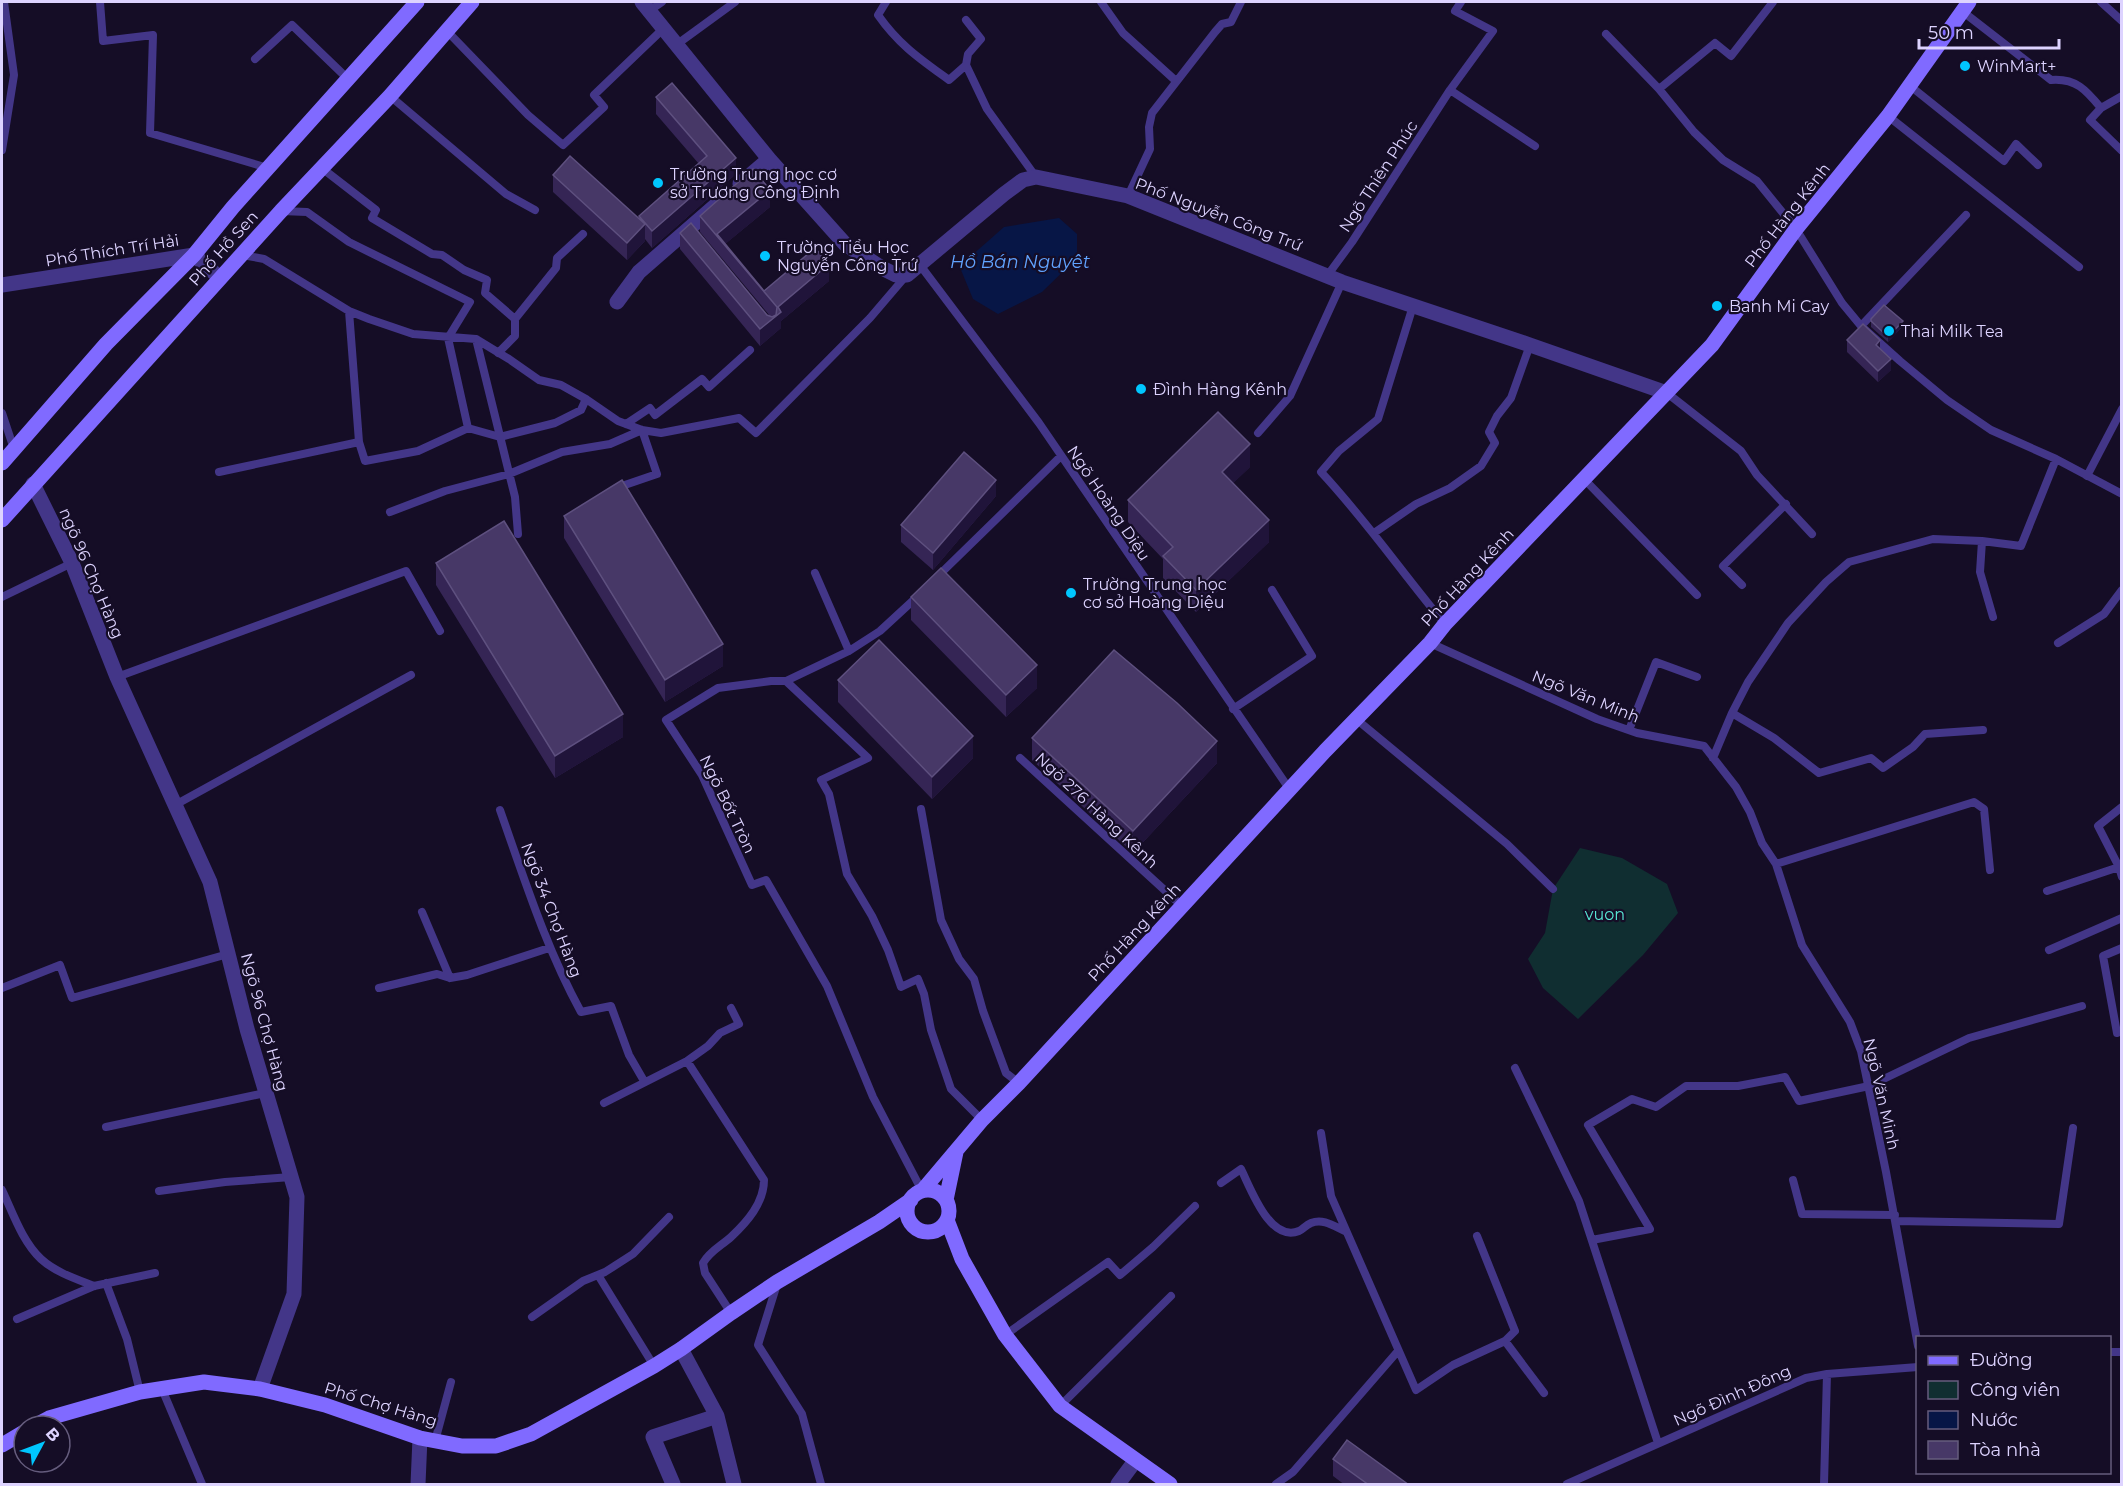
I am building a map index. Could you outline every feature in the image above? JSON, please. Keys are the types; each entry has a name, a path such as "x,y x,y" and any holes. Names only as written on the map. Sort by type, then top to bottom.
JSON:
{"street":[{"name":"Phố Hồ Sen","path":"2,463 106,344 194,255 233,207 417,2"},
{"name":"Phố Hồ Sen","path":"2,520 281,211 390,96 472,2"},
{"path":"645,6 769,159 845,244 896,275 907,275 1004,194 1023,180 1036,177"},
{"name":"Phố Hàng Kênh","path":"917,1196 982,1120 1019,1083 1356,719 1431,643 1445,624 1712,345 1796,229 1888,116 1965,6"},
{"path":"617,302 639,272 693,234 769,159"},
{"name":"Phố Nguyễn Công Trứ","path":"1036,177 1128,196 1342,282 1667,393"},
{"name":"Phố Thích Trí Hải","path":"2,285 194,255 220,278"},
{"name":"ngõ 96 Chợ Hàng","path":"33,484 72,563 117,677"},
{"name":"Ngõ 96 Chợ Hàng","path":"117,677 210,882 247,1029 297,1197 294,1294 260,1389"},
{"name":"Phố Hàng Kênh","path":"946,1200 957,1149"},
{"path":"932,1232 944,1226 949,1214 946,1200 936,1192 917,1196 908,1213 909,1220 919,1230 932,1232 962,1259"},
{"name":"Phố Chợ Hàng","path":"63,1414 140,1392 204,1382 260,1389 325,1405 427,1439 462,1446 496,1446 531,1434 654,1366 777,1282 879,1222 917,1196"},
{"name":"Phố Chợ Hàng","path":"879,1222 909,1220"},
{"path":"947,1220 962,1259 1005,1335 1060,1406 1170,1485"},
{"path":"681,1349 717,1416 734,1485"},
{"path":"673,1485 653,1437 717,1416"},
{"path":"418,1485 427,1439"},
{"path":"1118,1485 1135,1461"}],"lane":[{"path":"2,150 14,75 4,2"},
{"path":"100,2 103,41 153,35 150,133 268,168"},
{"path":"645,6 662,2"},
{"path":"676,45 735,2"},
{"path":"886,2 878,15 893,36 949,80 966,65 969,54 981,39 966,20"},
{"path":"1101,2 1123,33 1176,81"},
{"path":"1128,196 1150,149 1149,127 1152,113 1215,32 1222,24 1231,22 1241,2"},
{"name":"Ngõ Thiên Phúc","path":"1327,276 1352,242 1450,90 1493,31 1455,10 1461,2"},
{"path":"1659,89 1715,43 1731,56 1773,2"},
{"path":"2101,2 2121,21"},
{"path":"1965,6 2051,80 2065,79 2084,88 2101,108"},
{"path":"255,59 292,25 348,79"},
{"path":"447,30 528,115 563,145 604,107 594,95 664,28"},
{"path":"1606,34 1659,89 1694,132 1716,153 1757,181 1796,229 1842,303 1861,326 1947,400 1991,430 2056,459 2121,494"},
{"path":"966,65 987,110 1036,177"},
{"path":"1909,85 2004,161 2016,144 2038,165"},
{"path":"1450,90 1535,146"},
{"path":"390,96 506,194 535,210"},
{"path":"2121,96 2101,108 2090,120 2121,152"},
{"path":"1888,116 2079,267"},
{"path":"323,169 376,210 372,218 432,254 442,255 464,270 487,280 485,293 515,319"},
{"path":"281,211 307,212 350,242 470,302 448,338 468,428"},
{"path":"1861,326 1966,215"},
{"path":"498,353 515,336 515,319 556,268 556,258 583,234"},
{"path":"241,255 264,259 349,311 413,334 476,339 539,380 561,385 618,421 642,430 661,433 739,418 756,433 870,318 907,275"},
{"name":"Ngõ Hoàng Diệu","path":"921,265 1006,377 1290,790"},
{"path":"1258,433 1290,396 1342,282"},
{"path":"1413,306 1378,419 1339,451 1321,472 1374,533 1409,582 1445,624"},
{"path":"349,311 359,442 365,461 418,451 468,428 500,437 555,423 581,410 586,399"},
{"path":"476,339 515,497 518,534"},
{"path":"1374,533 1416,504 1450,488 1481,466 1495,443 1489,432 1497,416 1511,398 1530,345"},
{"path":"626,424 650,408 656,415 702,379 709,387 750,350"},
{"path":"1667,393 1741,451 1757,475 1812,534"},
{"path":"2087,476 2121,409"},
{"path":"2,414 14,449"},
{"path":"390,512 446,491 509,474 562,452 610,444 642,430"},
{"path":"613,490 622,484 657,474 642,430"},
{"path":"219,472 359,442"},
{"path":"930,584 1061,456"},
{"path":"1713,758 1748,682 1788,623 1826,582 1849,562 1933,539 1983,541 2021,546 2056,459"},
{"path":"1584,479 1697,595"},
{"path":"1742,585 1723,566 1786,504"},
{"path":"1983,541 1980,572 1993,617"},
{"path":"2,597 72,563"},
{"path":"117,677 406,571 440,631"},
{"path":"815,573 849,651"},
{"path":"1233,709 1312,656 1272,590"},
{"path":"2058,643 2104,614 2121,590"},
{"name":"Ngõ Bốt Tròn","path":"917,1196 827,986 766,880 752,885 702,776 666,720 718,688 786,681 849,651 880,631 922,591"},
{"name":"Ngõ Văn Minh","path":"1431,643 1597,719 1629,730 1704,746 1736,787 1750,812 1762,843 1776,864 1802,945 1850,1022 1861,1051 1895,1218 1916,1340"},
{"path":"1629,730 1656,662 1697,677"},
{"path":"175,805 411,675"},
{"path":"786,681 868,758 822,780 829,794 847,873 872,916 901,987 918,979 924,994 931,1030 951,1089 982,1120"},
{"path":"1732,713 1774,738 1819,773 1871,758 1883,768 1913,747 1925,734 1983,730"},
{"path":"1356,719 1507,844 1553,890"},
{"name":"Ngõ 276 Hàng Kênh","path":"1020,758 1182,906"},
{"path":"1776,864 1974,802 1984,809 1990,870"},
{"path":"2121,807 2098,826 2119,867 2121,877"},
{"path":"921,809 941,920 959,959 974,979 1006,1073 1019,1083"},
{"name":"Ngõ 34 Chợ Hàng","path":"500,810 549,948 580,1012 611,1006 629,1055 644,1082"},
{"path":"2047,891 2119,867"},
{"path":"422,912 450,978"},
{"path":"2049,950 2121,918"},
{"path":"379,988 437,974 450,978 467,975 549,948"},
{"path":"2117,1033 2103,956 2121,948"},
{"path":"2,988 60,965 72,998 228,954"},
{"path":"1592,1240 1650,1229 1588,1125 1632,1099 1656,1107 1686,1086 1738,1086 1785,1077 1799,1101 1869,1086 1969,1038 2082,1006"},
{"path":"604,1103 687,1061 708,1046 720,1033 739,1024 731,1008"},
{"path":"687,1061 764,1180 764,1192 760,1202 739,1228 709,1254 703,1263 705,1273 731,1313"},
{"path":"1515,1068 1579,1201 1658,1443"},
{"path":"106,1127 265,1093"},
{"path":"1793,1180 1802,1214 2059,1224 2073,1128"},
{"path":"1320,1133 1331,1196 1416,1390 1453,1365 1505,1341 1515,1331 1478,1236"},
{"path":"1221,1183 1241,1169 1274,1228 1286,1233 1299,1232 1311,1223 1323,1221 1346,1231"},
{"path":"159,1191 225,1182 291,1177"},
{"path":"2,1190 29,1245 42,1260 65,1274 94,1286"},
{"path":"1005,1335 1108,1262 1120,1275 1195,1206"},
{"path":"532,1317 583,1281 598,1275 633,1254 669,1217"},
{"path":"17,1319 94,1286 155,1273"},
{"path":"598,1275 654,1366"},
{"path":"777,1282 758,1345 802,1414 820,1485"},
{"path":"106,1283 127,1339 140,1392"},
{"path":"1060,1406 1171,1296"},
{"path":"1505,1341 1544,1393"},
{"path":"1276,1485 1293,1472 1398,1351"},
{"name":"Ngõ Đình Đông","path":"1567,1485 1806,1378 1827,1374 1916,1367"},
{"path":"1824,1485 1827,1374"},
{"path":"427,1439 451,1382"},
{"path":"162,1389 202,1485"}],"green space":[{"name":"vuon","path":"1580,848 1622,858 1667,884 1678,913 1643,955 1578,1019 1543,988 1528,959 1545,933 1553,889"}],"water":[{"name":"Hồ Bán Nguyệt","path":"1059,218 1077,234 1077,258 1042,292 998,314 973,299 961,270 970,257 1004,227"}],"building":[{"path":"672,83 736,158 652,231 639,216 707,156 656,97"},
{"path":"570,156 645,224 627,243 553,175"},
{"path":"753,169 770,190 717,234 764,291 815,248 829,264 778,307 781,312 760,329 680,233 691,223 767,315 772,317 776,315 777,307 700,216"},
{"path":"1884,305 1903,321 1888,337 1871,321"},
{"path":"1863,324 1880,340 1876,345 1891,359 1878,371 1847,340"},
{"path":"1218,412 1250,444 1222,472 1269,520 1196,590 1163,556 1173,547 1128,500"},
{"path":"964,452 996,480 933,553 901,525"},
{"path":"622,480 723,644 665,680 564,516"},
{"path":"504,521 623,714 555,756 436,563"},
{"path":"941,568 1037,665 1006,695 911,597"},
{"path":"879,640 973,736 932,777 838,680"},
{"path":"1114,650 1177,703 1217,741 1133,831 1032,738"},
{"path":"1347,1440 1409,1485 1369,1485 1333,1459"}],"place":[{"name":"WinMart+","path":"1965,66"},
{"name":"Trường Trung học cơ sở Trương Công Định","path":"658,183"},
{"name":"Trường Tiểu Học Nguyễn Công Trứ","path":"765,256"},
{"name":"Banh Mi Cay","path":"1717,306"},
{"name":"Thai Milk Tea","path":"1889,331"},
{"name":"Đình Hàng Kênh","path":"1141,389"},
{"name":"Trường Trung học cơ sở Hoàng Diệu","path":"1071,593"}]}
